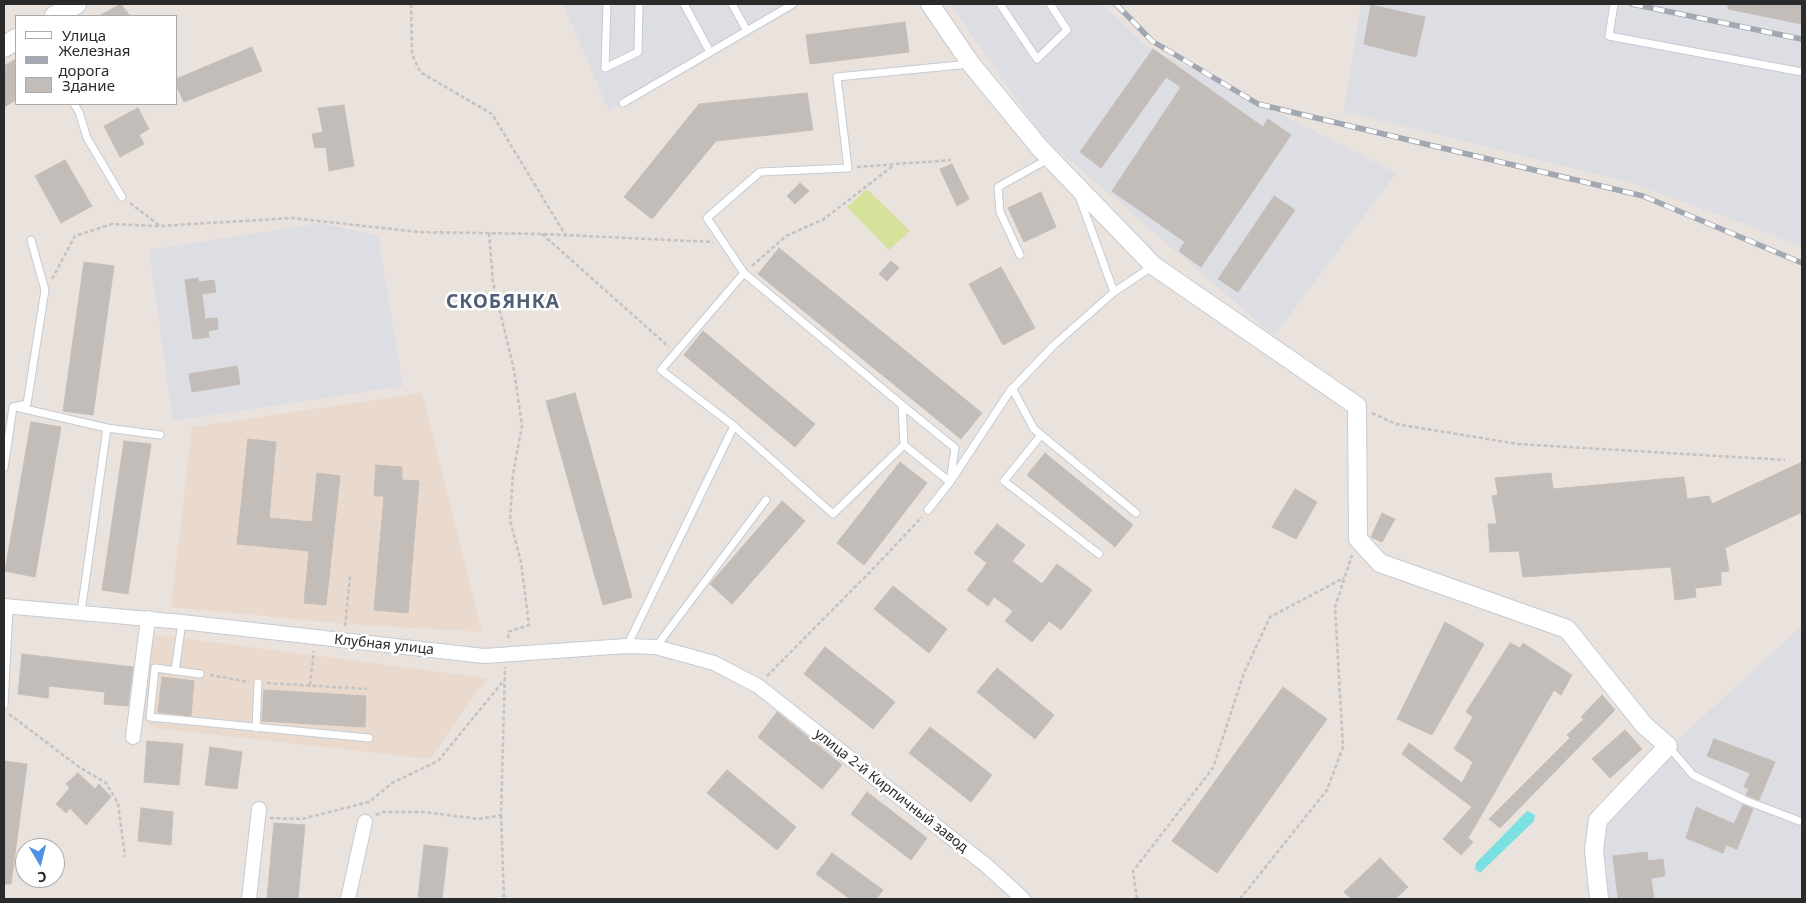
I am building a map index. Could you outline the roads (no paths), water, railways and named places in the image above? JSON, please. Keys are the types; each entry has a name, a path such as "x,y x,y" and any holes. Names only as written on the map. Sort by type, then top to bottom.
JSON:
{"main road":[{"path":"57,15 76,4"},
{"path":"4,46 15,40"}],"street":[{"path":"930,4 971,64 1050,158 1154,266 1357,406 1358,539 1380,563 1567,629 1644,725 1668,746 1598,820 1594,850 1600,899"},
{"name":"Клубная улица","path":"6,607 148,618 484,656 626,646 656,647 714,663 758,686"},
{"path":"133,737 148,618"},
{"name":"улица 2-й Кирпичный завод","path":"758,686 987,866 1022,899"},
{"path":"249,899 259,814"},
{"path":"348,899 365,822"}],"lane":[{"path":"607,4 605,68 638,52 639,4"},
{"path":"684,4 710,52"},
{"path":"732,4 747,30"},
{"path":"623,103 792,4"},
{"path":"1000,4 1037,60 1067,30 1050,4"},
{"path":"1614,4 1609,36 1802,72"},
{"path":"950,482 955,448 744,273 707,218 760,172 848,168 837,77 971,64"},
{"path":"74,105 87,138 122,197"},
{"path":"1020,255 1000,212 998,187 1050,158"},
{"path":"1075,185 1114,292"},
{"path":"13,407 27,404 45,290 31,240"},
{"path":"928,510 950,482 1012,388 1053,346 1114,292 1154,266"},
{"path":"744,273 661,370 734,426 833,514 904,445"},
{"path":"1012,388 1034,429 1136,513"},
{"path":"902,405 904,445 950,482"},
{"path":"13,407 107,428 160,435"},
{"path":"4,468 13,407"},
{"path":"626,646 734,426"},
{"path":"80,612 107,428"},
{"path":"1040,435 1004,481 1099,554"},
{"path":"656,647 766,500"},
{"path":"4,705 6,607"},
{"path":"175,671 182,622"},
{"path":"200,674 155,668 150,717 369,738"},
{"path":"256,728 258,683"},
{"path":"1668,746 1693,775 1747,801 1802,822"}],"water":[{"path":"1527,811 1535,815 1534,821 1480,873 1475,869 1476,863"}],"railway":[{"path":"1116,4 1152,41 1258,104 1643,196 1802,263"},
{"path":"1632,4 1801,39"}],"district":[{"name":"СКОБЯНКА","path":"503,303"}]}
